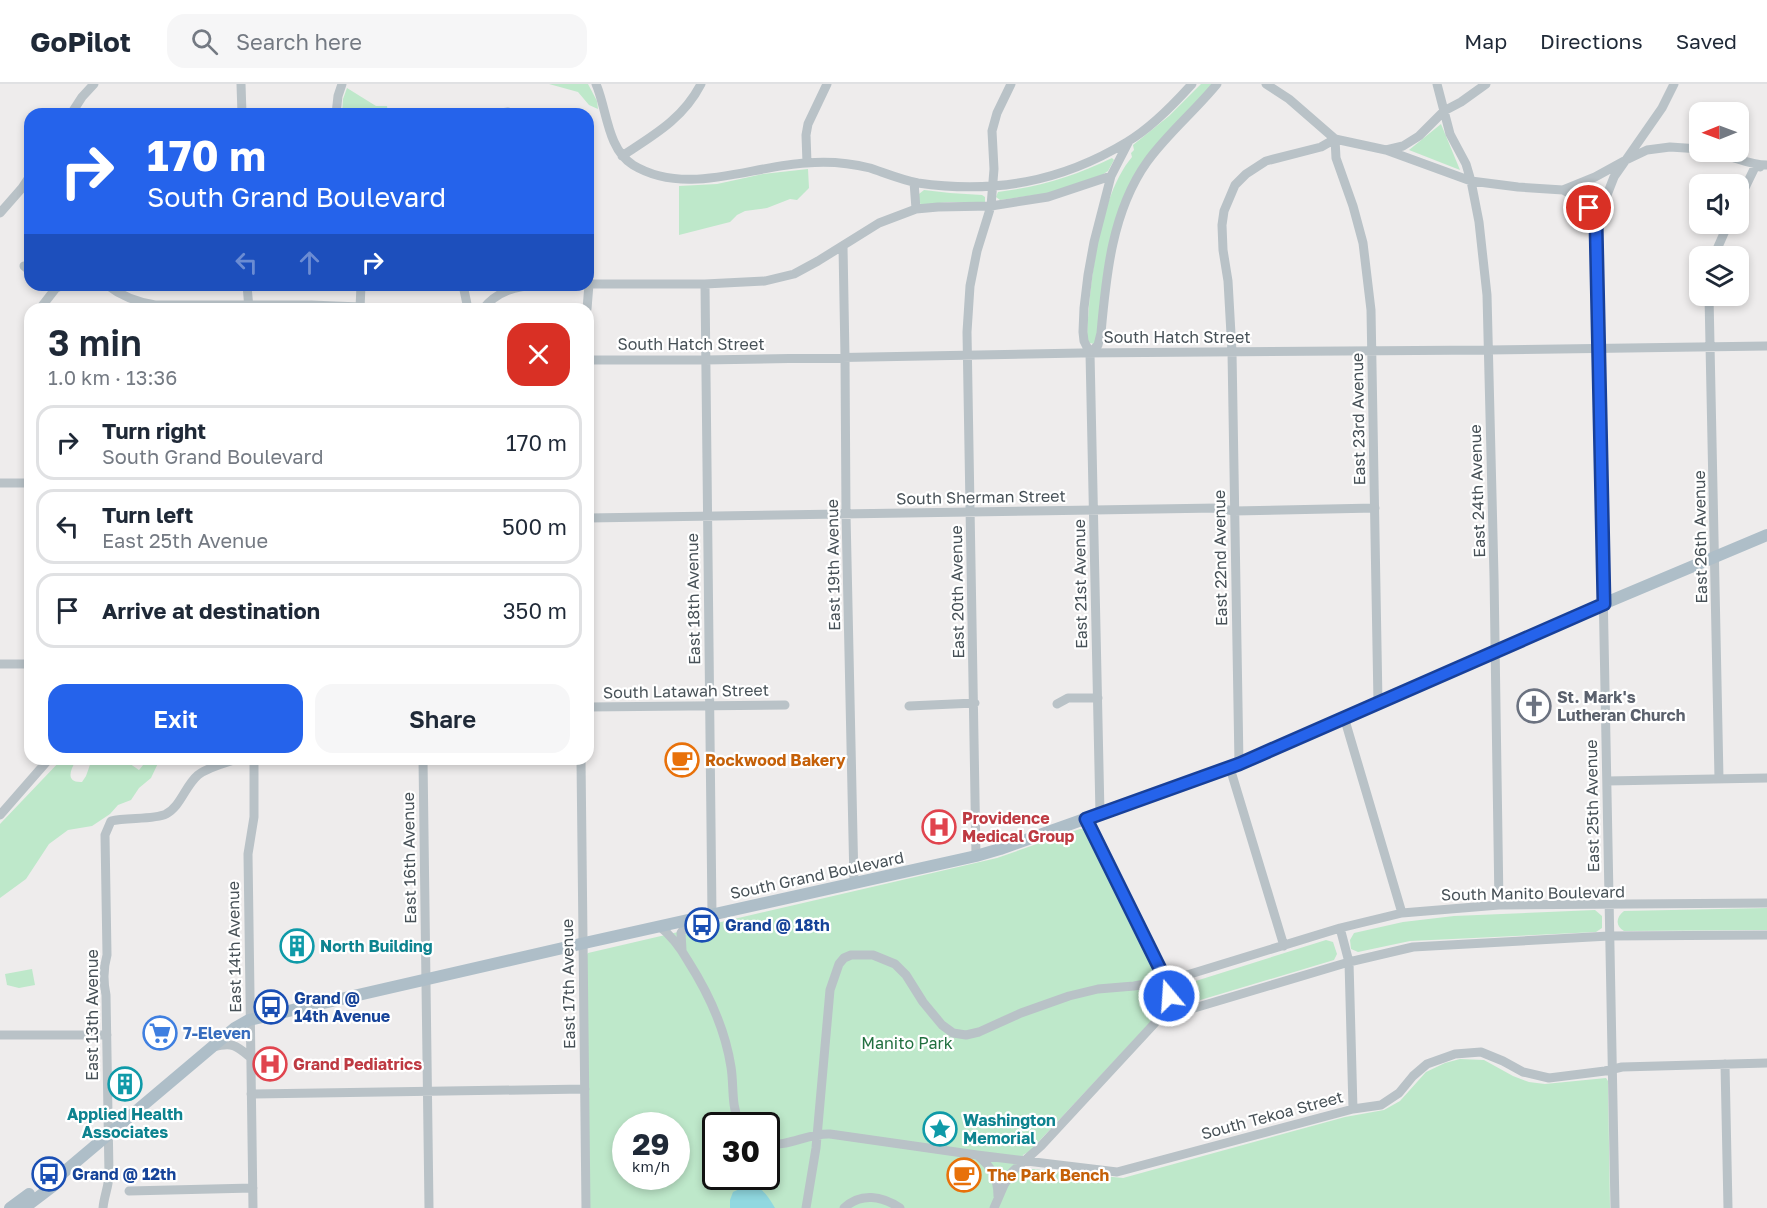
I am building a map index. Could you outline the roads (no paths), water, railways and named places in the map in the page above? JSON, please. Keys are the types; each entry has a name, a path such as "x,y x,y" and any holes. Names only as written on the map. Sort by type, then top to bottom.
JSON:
{"main road":[{"name":"South Grand Boulevard","path":"24,1208 53,1186 58,1177 211,1048 235,1028 249,1020 1000,849 1234,766 1767,535"},
{"name":"South Grand Boulevard","path":"10,1208 49,1179 58,1177"}],"street":[{"path":"76,108 94,84"},
{"path":"241,84 242,108"},
{"path":"337,108 342,84"},
{"path":"596,84 610,133 622,156 645,171 669,178 720,177 807,163 850,164 914,182 969,188 992,187 1034,180 1075,168 1129,141 1162,114 1192,84"},
{"path":"622,156 678,117 702,84"},
{"path":"807,163 808,124 827,84"},
{"name":"East 20th Avenue","path":"976,856 967,332 970,286 977,251 991,206 994,170 992,131 997,113 1011,84"},
{"path":"1129,141 1111,176 1094,242 1084,308 1083,332 1084,341 1090,352 1098,345 1101,333 1111,260 1121,214 1129,193 1157,149 1201,104 1217,84"},
{"path":"1266,84 1289,99 1335,139 1386,150 1471,181 1563,190 1579,198 1589,208 1596,223"},
{"name":"East 24th Avenue","path":"1437,84 1450,134 1466,164 1471,181 1485,273 1496,652 1499,905"},
{"path":"1386,150 1403,146 1419,136 1444,111 1486,84"},
{"path":"1626,160 1662,108 1674,84"},
{"name":"East 23rd Avenue","path":"1335,139 1336,158 1363,243 1371,310 1378,703"},
{"name":"East 22nd Avenue","path":"1284,946 1234,766 1232,352 1222,225 1228,199 1235,185 1246,174 1266,161 1321,147 1335,139"},
{"path":"1563,190 1595,177 1647,150 1670,147 1689,148"},
{"name":"East 25th Avenue","path":"1615,1208 1596,223 1614,177 1626,160"},
{"path":"1747,162 1767,171"},
{"path":"1756,165 1767,165"},
{"path":"1749,179 1756,165"},
{"path":"594,284 705,284 765,281 794,274 879,223 916,209 991,206 1048,197 1111,176"},
{"path":"914,182 916,209"},
{"path":"0,213 24,190"},
{"name":"East 19th Avenue","path":"843,246 854,883"},
{"name":"East 18th Avenue","path":"705,284 712,915"},
{"path":"115,291 145,303"},
{"path":"488,303 506,291"},
{"name":"East 26th Avenue","path":"1709,306 1719,778"},
{"name":"South Hatch Street","path":"594,360 1090,352 1767,346"},
{"name":"East 21st Avenue","path":"1090,352 1100,814"},
{"path":"0,483 24,483"},
{"name":"South Sherman Street","path":"594,518 1217,508 1234,511 1375,508"},
{"path":"0,664 24,664"},
{"path":"1057,704 1068,698 1098,698"},
{"path":"909,706 975,703"},
{"name":"South Latawah Street","path":"594,707 785,705"},
{"path":"1344,717 1402,913"},
{"path":"0,815 45,765"},
{"name":"East 13th Avenue","path":"103,1208 109,1181 104,983 107,955 105,835 111,821 121,818 164,815 175,808 199,774 218,765"},
{"name":"East 14th Avenue","path":"253,1208 248,849 254,818 254,765"},
{"name":"East 16th Avenue","path":"423,765 429,1208"},
{"name":"East 17th Avenue","path":"581,765 586,1208"},
{"path":"1607,781 1767,778"},
{"path":"996,1204 1009,1176 1041,1146 1154,1024 1167,1005 1169,992 1166,981 1086,819"},
{"name":"South Manito Boulevard","path":"817,1135 830,990 839,964 847,956 873,955 894,964 906,975 923,1002 942,1025 953,1033 962,1035 979,1032 1036,1007 1079,993 1166,981 1340,928 1402,913 1499,905 1610,906 1767,903"},
{"path":"683,952 681,933 690,920"},
{"path":"659,926 673,938 683,952 708,994 721,1025 729,1053 735,1112"},
{"path":"1340,928 1349,962 1353,1109"},
{"path":"1167,1005 1180,1009 1198,1007 1349,962 1413,947 1610,936 1767,935"},
{"path":"0,1035 106,1035"},
{"path":"211,1048 232,1044 250,1057"},
{"name":"South Tekoa Street","path":"780,1144 817,1135 834,1134 976,1155 1117,1172 1353,1109 1381,1105 1399,1094 1413,1076 1427,1064 1455,1054 1481,1052 1523,1072 1549,1078 1622,1067 1767,1063"},
{"path":"1725,1064 1728,1208"},
{"path":"251,1094 585,1089"},
{"path":"806,1208 817,1135"},
{"path":"976,1155 986,1162 994,1175 997,1185 996,1204"},
{"path":"129,1191 253,1188"},
{"path":"844,1208 854,1201 871,1197 883,1199 900,1208"}],"water":[{"path":"761,1190 775,1208 730,1208 733,1192"}],"place":[{"name":"St. Mark's Lutheran Church","path":"1534,706"},
{"name":"Rockwood Bakery","path":"682,760"},
{"name":"Providence Medical Group","path":"939,827"},
{"name":"Grand @ 18th","path":"702,925"},
{"name":"North Building","path":"297,946"},
{"name":"Grand @ 14th Avenue","path":"271,1007"},
{"name":"7-Eleven","path":"160,1033"},
{"name":"Grand Pediatrics","path":"270,1064"},
{"name":"Applied Health Associates","path":"125,1084"},
{"name":"Washington Memorial","path":"940,1129"},
{"name":"Grand @ 12th","path":"49,1174"},
{"name":"The Park Bench","path":"964,1175"}],"park label":[{"name":"Manito Park","path":"907,1043"}]}
